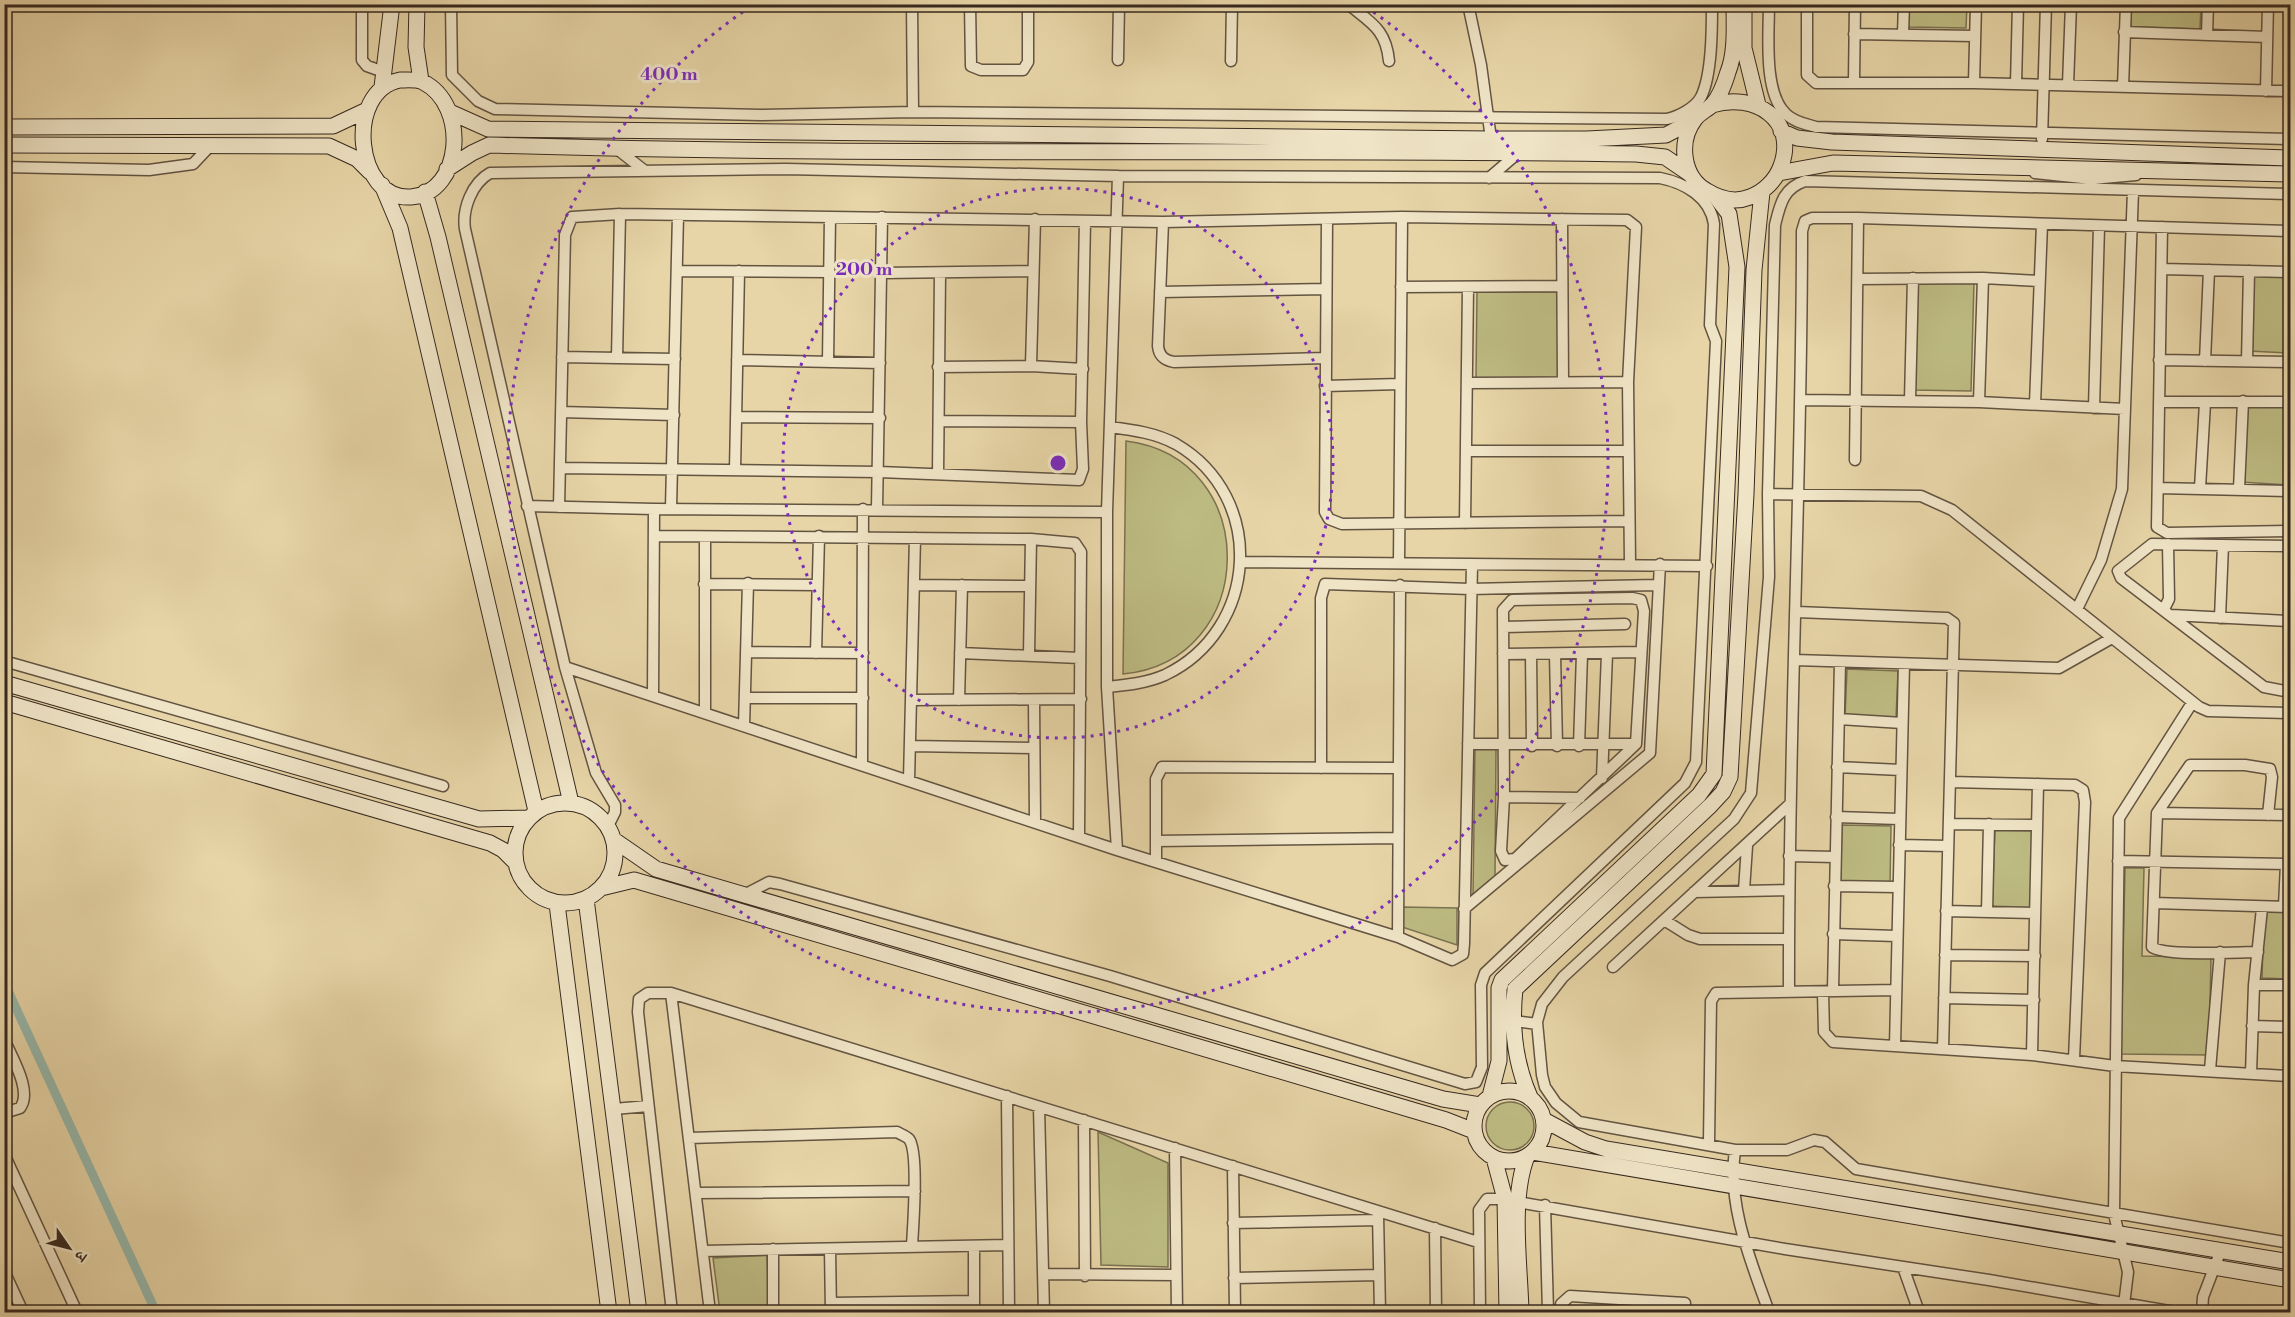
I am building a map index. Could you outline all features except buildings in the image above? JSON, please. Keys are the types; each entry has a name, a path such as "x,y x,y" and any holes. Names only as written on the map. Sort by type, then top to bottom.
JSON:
{"street":[{"path":"4,144 329,146 357,159 395,196 413,197 436,185 447,169 454,150 455,129 450,112 438,92 421,81 383,80 362,60 362,4"},
{"path":"370,171 364,141 367,110 383,80 392,4"},
{"path":"417,4 416,47 421,81"},
{"path":"451,4 452,75 485,106 518,111 1674,118 1697,102 1701,96 1711,48 1712,4"},
{"path":"912,4 913,112"},
{"path":"970,4 971,66 981,70 1023,70 1028,62 1028,4"},
{"path":"1118,60 1119,4"},
{"path":"1231,61 1232,4"},
{"path":"1348,4 1382,33 1388,46 1389,61"},
{"path":"1468,4 1491,139"},
{"path":"1712,105 1729,72 1733,53 1734,4"},
{"path":"1744,4 1744,48 1758,105"},
{"path":"1769,4 1770,73 1781,109 1793,119 1823,128 2290,139"},
{"path":"1807,4 1809,78 1816,83 1854,81 1974,83 2290,92"},
{"path":"1854,81 1855,4"},
{"path":"1903,34 1904,4"},
{"path":"1974,83 1976,4"},
{"path":"2016,84 2018,4"},
{"path":"2042,150 2046,4"},
{"path":"2068,85 2071,4"},
{"path":"2123,87 2126,4"},
{"path":"2207,35 2208,4"},
{"path":"2266,91 2268,4"},
{"path":"2124,32 2267,36"},
{"path":"1854,33 1975,36"},
{"path":"447,169 489,145 617,149 1518,153 1665,157 1690,174 1701,188 1716,197 1732,200 1748,198 1762,192 1779,173 1784,152 1781,131 1772,116 1758,105 1743,100 1728,100 1712,105 1694,120 1666,135 1587,139 488,129 450,112"},
{"path":"4,127 333,126 367,110"},
{"path":"636,113 636,130"},
{"path":"1690,174 1684,156 1686,137 1694,120"},
{"path":"1781,131 1797,138 1832,142 2290,158"},
{"path":"4,167 166,168 193,164 210,146"},
{"path":"617,149 645,171"},
{"path":"1489,177 1518,153"},
{"path":"1779,173 1833,163 2290,174"},
{"path":"532,815 519,831 514,846 515,862 520,877 529,890 542,899 557,904 586,899 601,888 611,874 615,857 611,833 615,805 596,773 565,667 465,229 464,215 467,202 482,177 499,171 786,169 1118,176 1660,178 1674,181 1692,191 1712,211 1710,325 1716,341 1707,566 1698,733 1693,771 1670,797 1485,973 1482,985 1482,1072 1476,1082 1465,1084 1110,976 780,884 769,882 746,894"},
{"path":"1117,850 1107,687 1107,512 1118,176"},
{"path":"2290,194 1805,181 1794,184 1780,204 1775,225 1768,494 1769,577 1750,793 1734,819 1563,977 1542,1004 1537,1024 1545,1087 1567,1114 1579,1122 1709,1143 1735,1150 1787,1150 1814,1140 1825,1142 1856,1169 2290,1243"},
{"path":"382,185 400,228 532,815"},
{"path":"2077,609 2101,560 2115,520 2122,489 2133,191"},
{"path":"425,192 438,237 571,803"},
{"path":"1507,1312 1512,1200 1521,1172 1530,1154 1541,1140 1544,1120 1539,1107 1530,1097 1518,1064 1514,1021 1515,989 1523,979 1710,806 1723,792 1730,777 1746,494 1754,270 1762,192"},
{"path":"1716,197 1729,214 1737,267 1714,774 1699,795 1509,972 1499,988 1498,1070 1474,1118 1474,1131 1483,1150 1494,1158 1514,1161 1530,1154 2290,1280"},
{"path":"559,507 565,235 572,217 620,214 1163,222 1402,217 1627,220 1636,227 1628,382 1630,563"},
{"path":"617,358 620,214"},
{"path":"671,508 678,215"},
{"path":"828,362 830,217"},
{"path":"877,509 882,217"},
{"path":"1399,562 1402,217"},
{"path":"1789,991 1789,856 1800,494 1803,226 1808,219 1812,218 1858,218 2290,231"},
{"path":"1855,460 1858,218"},
{"path":"1030,366 1035,219"},
{"path":"1562,219 1563,382"},
{"path":"1327,220 1325,512 1329,519 1342,524 1628,521"},
{"path":"561,468 879,472 1079,480 1083,469 1081,422 1085,221"},
{"path":"1163,222 1158,353 1165,360 1174,362 1325,358"},
{"path":"2035,404 2042,224"},
{"path":"2094,408 2099,226"},
{"path":"2162,227 2155,523 2162,532 2290,531"},
{"path":"2162,269 2290,272"},
{"path":"2205,361 2209,270"},
{"path":"677,271 829,272"},
{"path":"735,470 739,271"},
{"path":"882,273 1034,271"},
{"path":"2247,361 2248,271"},
{"path":"938,474 940,274"},
{"path":"1910,400 1913,278"},
{"path":"1858,279 1983,278 2039,281"},
{"path":"1979,402 1983,278"},
{"path":"1401,286 1562,286"},
{"path":"1465,523 1468,286"},
{"path":"1160,292 1326,289"},
{"path":"562,357 675,359"},
{"path":"737,360 880,363"},
{"path":"2159,360 2290,362"},
{"path":"938,368 1030,366 1083,369"},
{"path":"1467,382 1628,382"},
{"path":"1325,386 1400,384"},
{"path":"1802,400 1856,398 2125,409"},
{"path":"2240,489 2243,401"},
{"path":"2159,402 2290,402"},
{"path":"2200,488 2205,403"},
{"path":"561,412 674,415"},
{"path":"736,417 880,418"},
{"path":"939,421 1081,422"},
{"path":"1107,687 1137,684 1155,678 1190,660 1211,639 1227,615 1237,587 1242,562 1237,524 1224,492 1203,465 1176,444 1144,431 1110,427"},
{"path":"1466,452 1628,451"},
{"path":"2157,488 2290,491"},
{"path":"1768,494 1921,496 1930,499 1952,510 2192,703 2208,711 2290,714"},
{"path":"527,506 1107,512"},
{"path":"652,695 654,509"},
{"path":"862,765 865,537 863,509"},
{"path":"655,536 1031,539 1069,541 1079,546 1081,699 1079,835"},
{"path":"816,652 819,536"},
{"path":"705,537 705,712"},
{"path":"909,780 915,538"},
{"path":"1029,654 1031,539"},
{"path":"2167,612 2169,599 2168,544"},
{"path":"2290,546 2168,544 2146,546 2118,571 2121,578 2264,687 2290,692"},
{"path":"2220,618 2223,545"},
{"path":"1242,562 1399,562 1472,565 1630,563 1707,566"},
{"path":"1464,909 1650,753 1659,564"},
{"path":"565,667 1035,820 1117,850 1398,938 1452,960 1463,954 1472,565"},
{"path":"744,726 748,583"},
{"path":"1321,768 1323,587 1330,583 1470,589 1657,585"},
{"path":"704,584 817,585"},
{"path":"914,585 1030,586"},
{"path":"959,700 962,585"},
{"path":"1398,938 1400,585"},
{"path":"1637,598 1641,600 1644,611 1640,652 1636,744 1602,778 1508,862 1501,855 1504,797 1503,610 1512,600 1637,598"},
{"path":"1797,612 1947,618 1954,624 1943,1049"},
{"path":"2167,612 2220,618 2290,621"},
{"path":"1503,627 1625,624"},
{"path":"1794,660 1954,666 2064,667 2112,638"},
{"path":"746,652 863,653"},
{"path":"1503,654 1640,652"},
{"path":"960,653 1029,654 1080,658"},
{"path":"1531,654 1533,746"},
{"path":"1555,654 1557,746"},
{"path":"1580,746 1582,654"},
{"path":"1602,778 1605,746 1606,654"},
{"path":"4,661 442,786"},
{"path":"1840,662 1833,934 1824,1032 1829,1040 2032,1055 2115,1066 2290,1076"},
{"path":"1894,1046 1904,664"},
{"path":"4,683 479,819 532,815 559,803 571,803 592,811 611,833 656,869 1443,1099 1485,1100 1510,1090 1530,1097"},
{"path":"745,698 863,698"},
{"path":"911,700 1081,699"},
{"path":"1034,700 1035,820"},
{"path":"4,702 490,843 515,862"},
{"path":"2124,1305 2128,1272 2114,1214 2119,818 2192,703"},
{"path":"1839,720 1902,723"},
{"path":"1468,744 1503,746 1636,744"},
{"path":"910,746 1034,748"},
{"path":"2258,952 2154,949 2151,942 2157,813 2190,765 2215,764 2266,766 2270,769 2272,777 2268,815"},
{"path":"1156,861 1156,779 1162,767 1399,768"},
{"path":"1837,767 1901,771"},
{"path":"1950,782 2075,785 2083,790 2074,1059"},
{"path":"2032,1055 2038,784"},
{"path":"1504,797 1580,798"},
{"path":"1613,967 1790,804"},
{"path":"2157,813 2290,815"},
{"path":"1836,817 1899,819"},
{"path":"1948,824 2037,825"},
{"path":"1987,912 1989,824"},
{"path":"1156,841 1398,838"},
{"path":"1899,845 1948,846"},
{"path":"1744,890 1747,846"},
{"path":"1789,856 1835,857"},
{"path":"2118,861 2288,864 2287,906 2262,908 2154,903"},
{"path":"601,888 634,880 1446,1120 1474,1131"},
{"path":"1834,886 1897,887"},
{"path":"1694,892 1789,890"},
{"path":"586,899 639,1312"},
{"path":"557,904 609,1312"},
{"path":"2251,1073 2254,984 2262,908"},
{"path":"1946,911 2036,913"},
{"path":"1664,920 1688,935 1700,939 1789,939"},
{"path":"1833,934 1896,936"},
{"path":"2210,1070 2220,952"},
{"path":"1945,955 2035,956"},
{"path":"2254,984 2290,985"},
{"path":"1709,1143 1713,996 1720,991 1896,990"},
{"path":"672,1312 638,1012 639,999 648,993 671,993 1233,1166 1378,1215 1435,1228 1478,1242"},
{"path":"671,993 710,1312"},
{"path":"1944,998 2034,1000"},
{"path":"1514,1021 1537,1024"},
{"path":"2252,1026 2290,1027"},
{"path":"1482,1030 1499,1029"},
{"path":"4,1039 22,1083 25,1098 20,1108 4,1113"},
{"path":"1007,1096 1009,1312"},
{"path":"614,1109 648,1106"},
{"path":"1039,1107 1044,1312"},
{"path":"1084,1120 1085,1276"},
{"path":"1544,1120 1585,1142 1606,1149 2290,1262"},
{"path":"689,1138 897,1132 910,1143 915,1191 912,1246"},
{"path":"1175,1148 1177,1312"},
{"path":"1735,1150 1732,1169 1733,1187 1744,1242 1769,1312"},
{"path":"4,1154 77,1312"},
{"path":"1494,1158 1512,1200 1521,1312"},
{"path":"1233,1166 1234,1312"},
{"path":"696,1193 915,1191"},
{"path":"1480,1312 1479,1210 1486,1199 1545,1205 1744,1242 2175,1312"},
{"path":"1545,1205 1548,1312"},
{"path":"1233,1223 1378,1215"},
{"path":"1378,1215 1380,1312"},
{"path":"1435,1228 1436,1312"},
{"path":"703,1251 1008,1245"},
{"path":"830,1249 831,1308 974,1307 974,1246"},
{"path":"773,1250 773,1312"},
{"path":"2202,1312 2202,1303 2222,1250"},
{"path":"1903,1267 1919,1312"},
{"path":"4,1271 23,1312"},
{"path":"1043,1274 1176,1275"},
{"path":"1234,1278 1379,1275"},
{"path":"1562,1312 1561,1304 1570,1296 1685,1303"}],"shaded area":[{"path":"1909,5 1967,5 1966,28 1908,27"},
{"path":"2131,5 2201,5 2200,29 2131,27"},
{"path":"2251,275 2290,277 2290,353 2249,351"},
{"path":"1916,281 1974,282 1971,391 1913,390"},
{"path":"1477,292 1558,292 1559,377 1476,378"},
{"path":"2245,404 2290,406 2290,485 2241,482"},
{"path":"1126,441 1171,455 1203,483 1221,519 1227,559 1220,599 1201,634 1168,661 1123,674"},
{"path":"1847,669 1898,671 1896,718 1845,717"},
{"path":"1475,747 1496,747 1495,877 1473,897"},
{"path":"1842,825 1891,826 1890,885 1840,884"},
{"path":"1995,830 2034,831 2032,910 1992,908"},
{"path":"2125,868 2144,868 2142,956 2211,957 2209,1055 2121,1054"},
{"path":"1402,907 1457,908 1457,945 1402,927"},
{"path":"2264,908 2290,909 2290,979 2262,978"},
{"path":"1505,1102 1515,1102 1527,1109 1534,1121 1534,1131 1527,1143 1515,1150 1505,1150 1490,1139 1486,1131 1486,1121 1497,1106"},
{"path":"1098,1132 1168,1163 1168,1267 1101,1265"},
{"path":"767,1255 769,1312 720,1312 713,1258"},
{"path":"913,1308 913,1312 839,1312 839,1309"}],"waterway":[{"path":"4,982 156,1312"}]}
